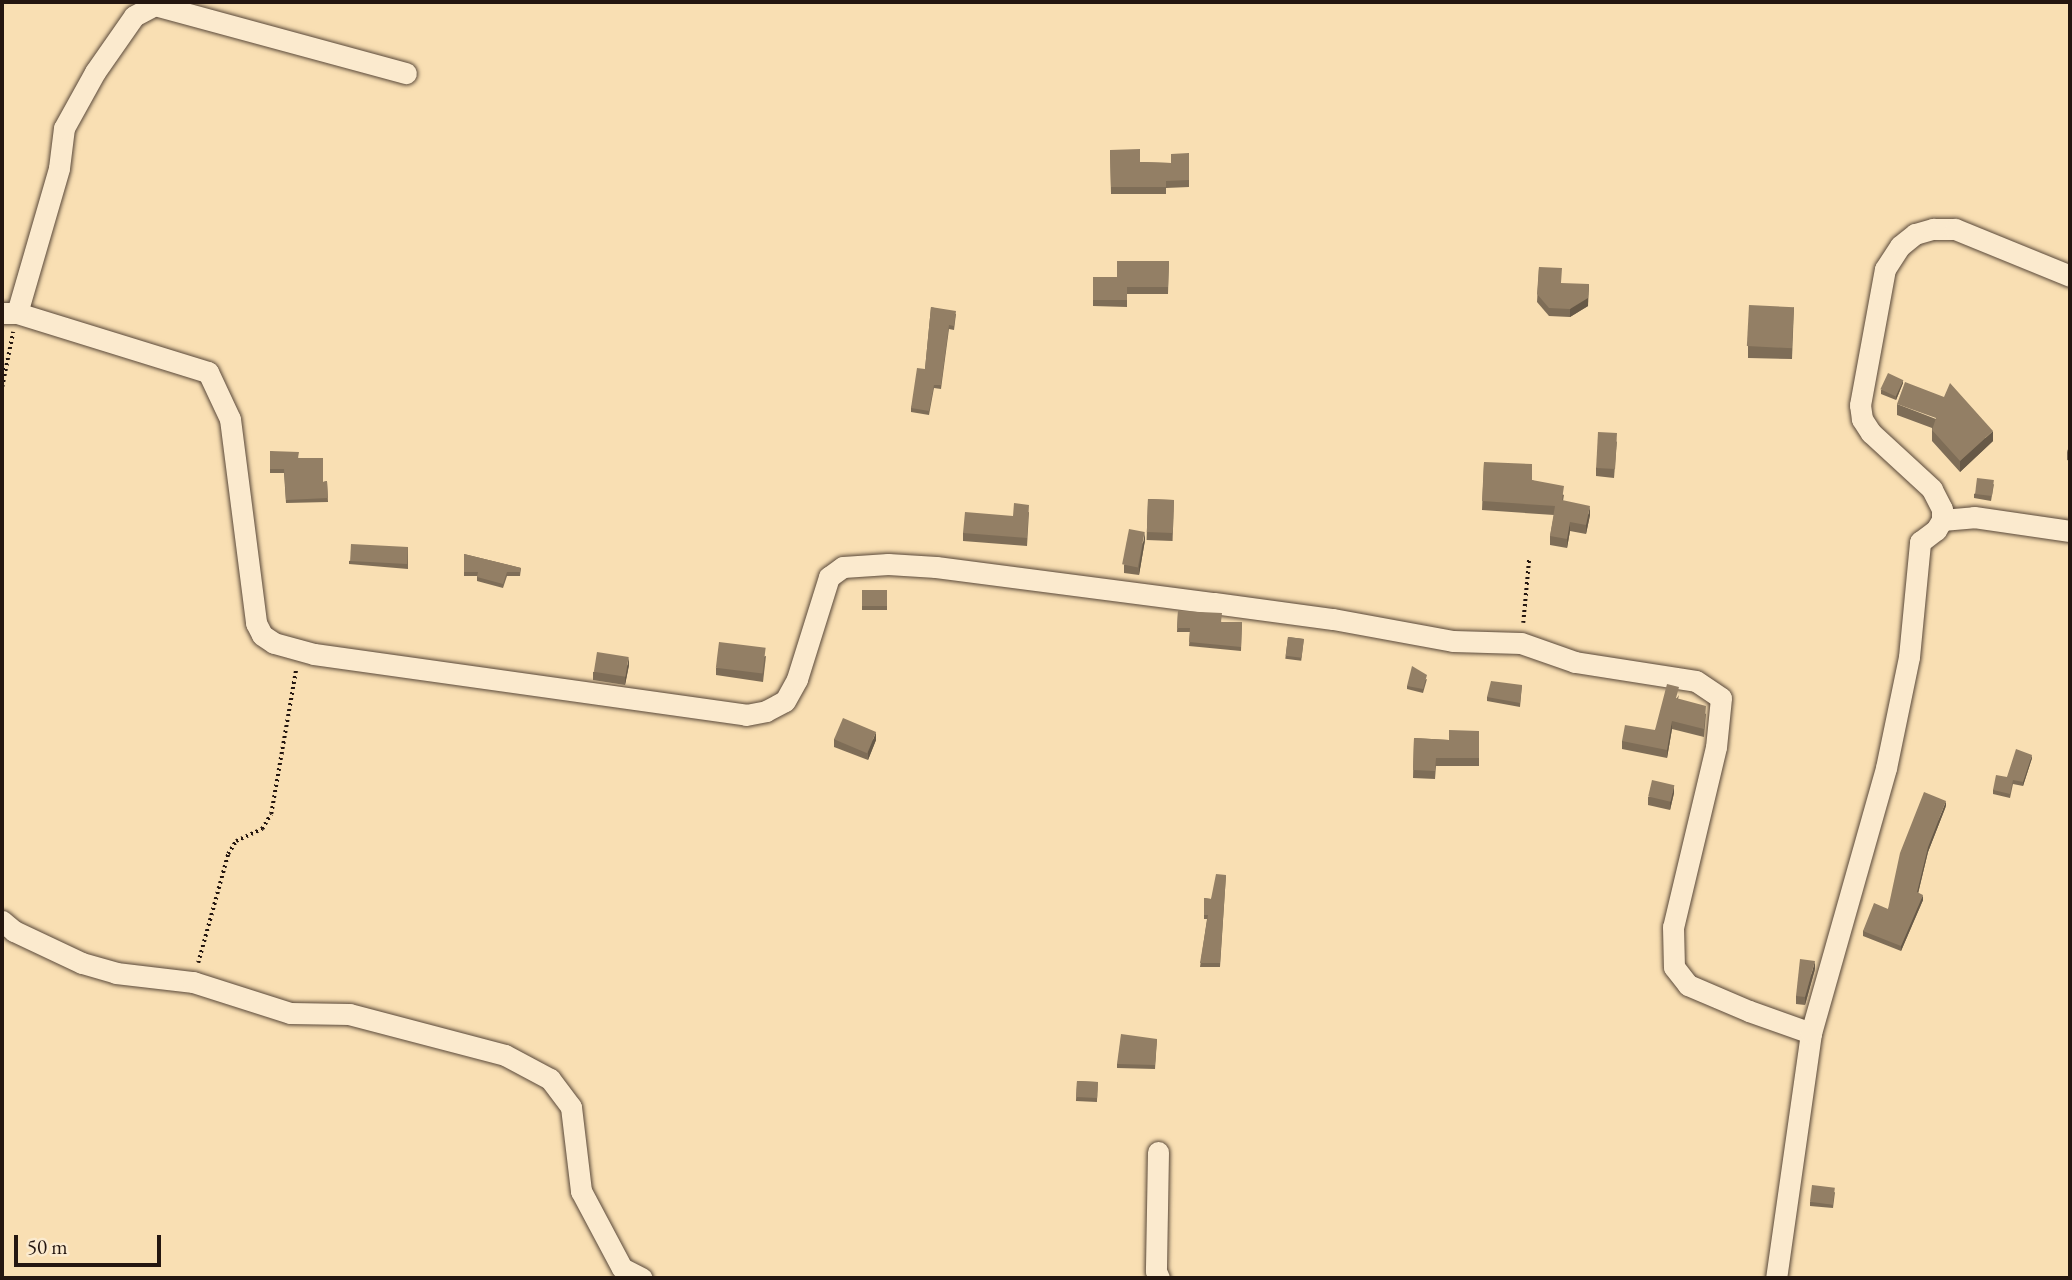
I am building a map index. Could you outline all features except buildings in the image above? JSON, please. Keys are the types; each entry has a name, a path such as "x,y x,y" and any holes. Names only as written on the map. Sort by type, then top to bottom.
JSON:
{"street":[{"path":"406,73 155,5 134,16 96,72 64,128 59,168 9,313 208,372 230,419 256,623 262,635 274,643 299,650 580,693 746,715 766,711 785,701 797,679 829,577 843,567 888,564 936,567 1241,607 1453,641 1521,643 1575,662 1696,681 1721,698 1716,747 1674,927 1674,967 1688,985 1811,1033"},
{"path":"1776,1278 1811,1033 1886,768 1909,657 1920,542 1936,530 1942,520 1942,509 1932,489 1871,433 1862,419 1860,405 1885,269 1900,246 1915,234 1933,229 1955,229 2070,276"},
{"path":"1942,520 1974,517 2070,531"},
{"path":"2,921 14,931 82,963 116,973 193,982 290,1013 349,1014 505,1055 550,1079 571,1107 581,1191 622,1268 642,1278"},
{"path":"1158,1152 1156,1272 1159,1278"}],"path":[{"path":"2,387 9,313"},
{"path":"1521,643 1529,558"},
{"path":"193,982 228,854 236,841 262,829 271,814 299,650"}]}
